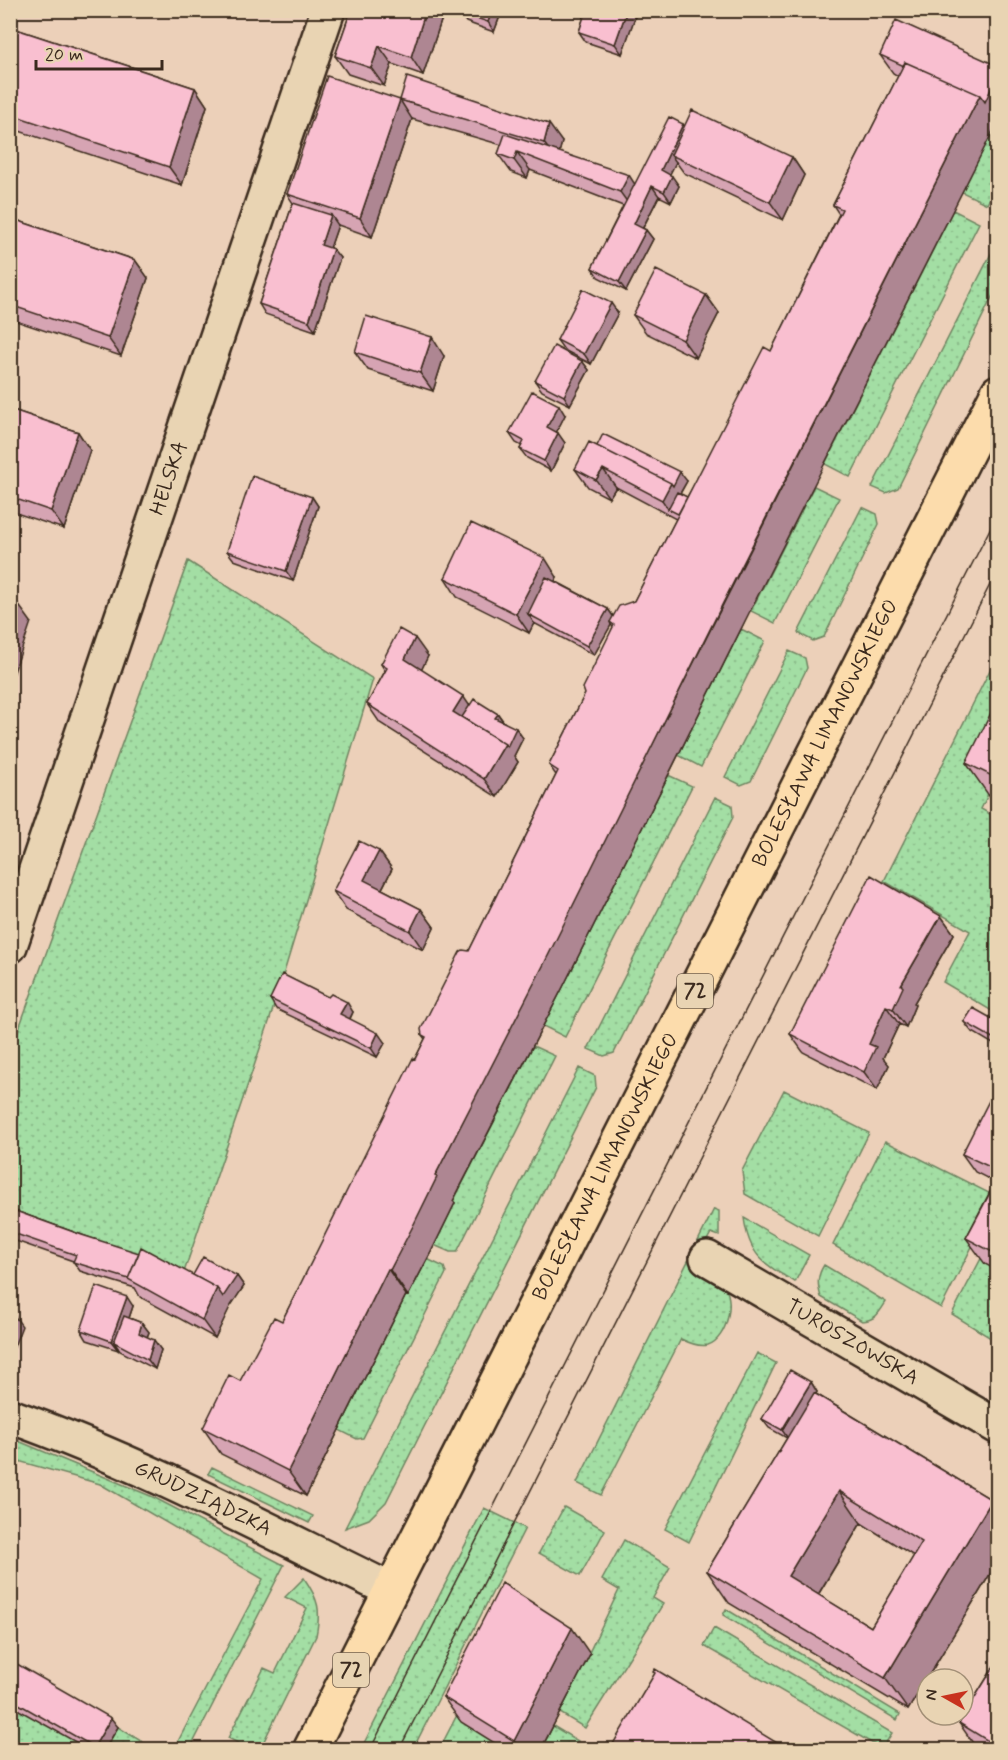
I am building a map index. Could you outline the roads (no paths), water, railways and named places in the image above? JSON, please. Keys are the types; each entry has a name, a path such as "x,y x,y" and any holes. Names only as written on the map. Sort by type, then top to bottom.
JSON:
{"main road":[{"name":"BOLESŁAWA LIMANOWSKIEGO","path":"310,1749 998,392"}],"street":[{"name":"HELSKA","path":"10,946 328,10"},
{"name":"TUROSZOWSKA","path":"707,1258 998,1427"},
{"name":"GRUDZIĄDZKA","path":"10,1416 66,1436 180,1486 391,1590"}],"tram line":[{"path":"370,1750 998,513"},
{"path":"399,1750 998,569"}]}
